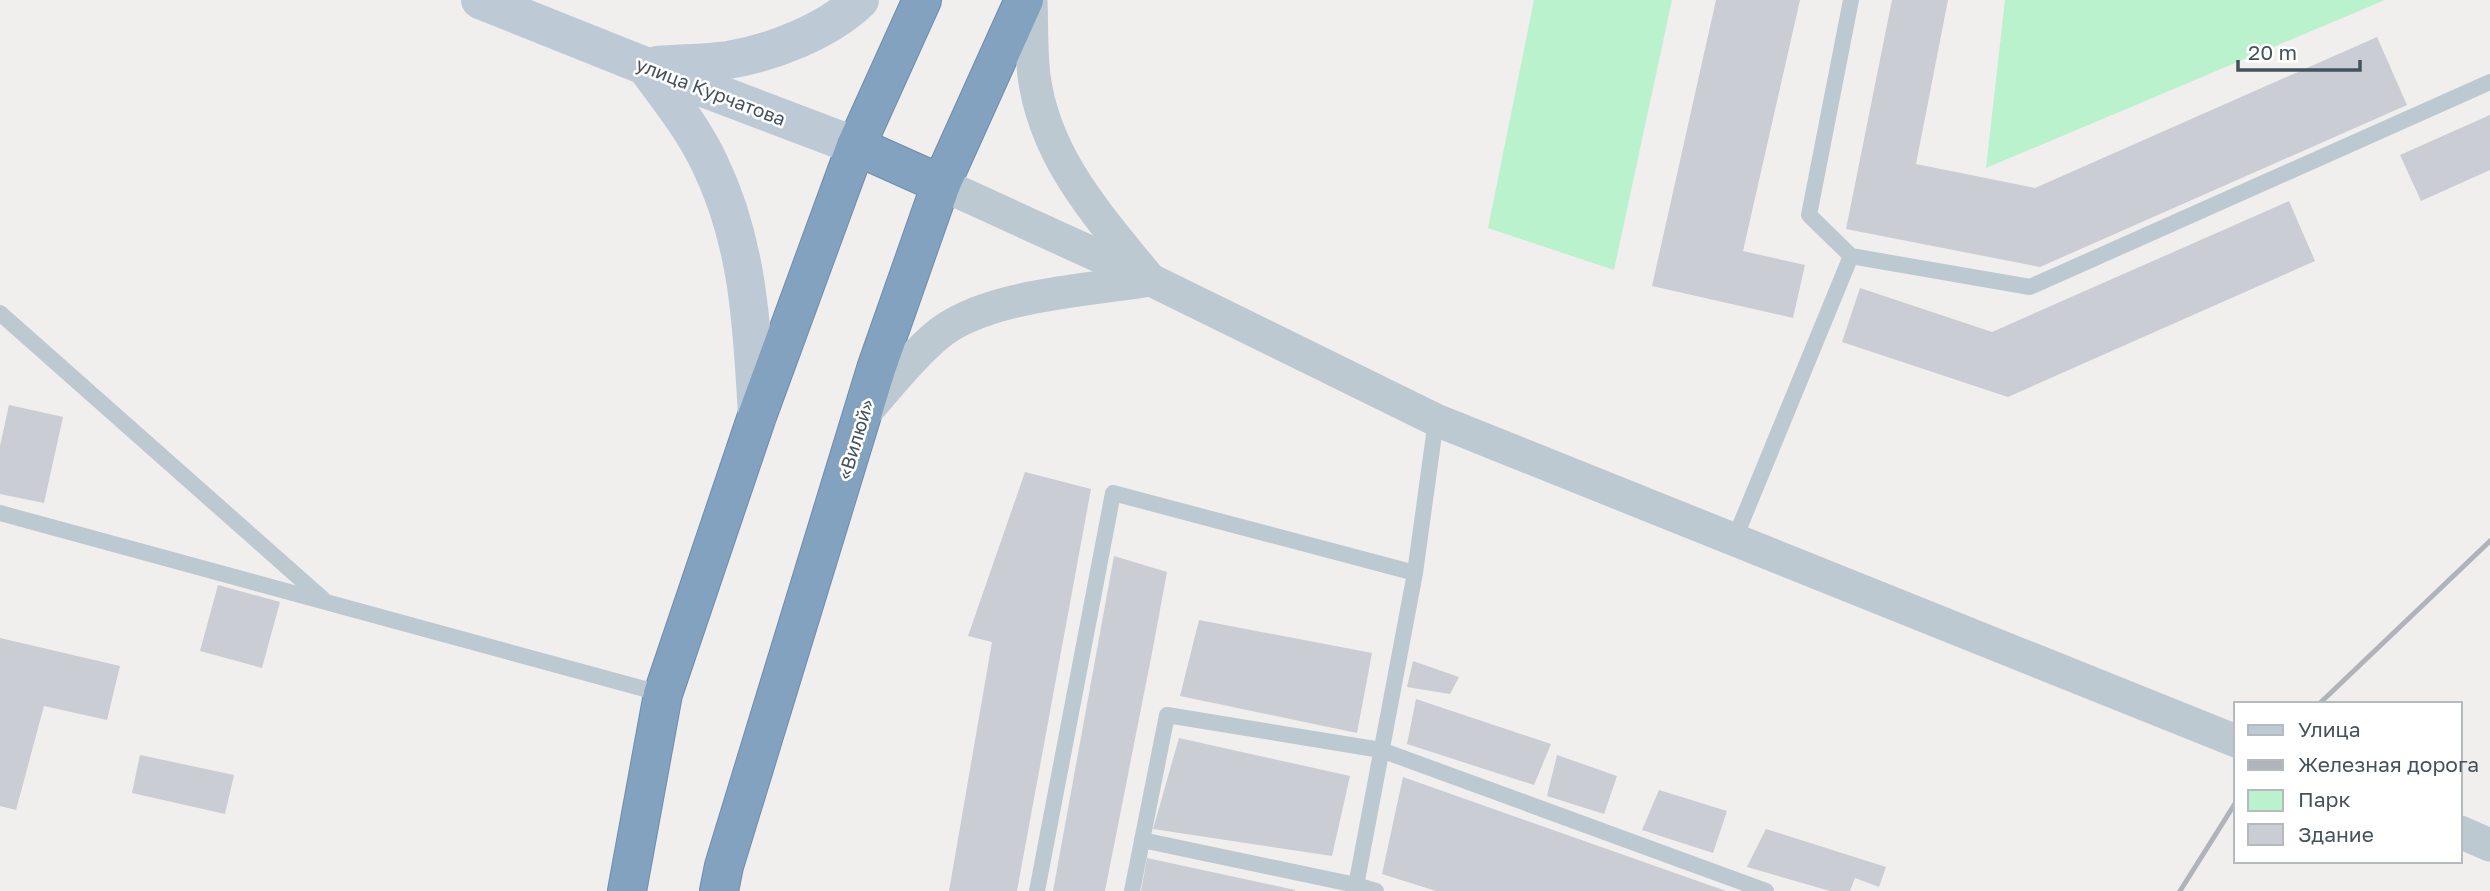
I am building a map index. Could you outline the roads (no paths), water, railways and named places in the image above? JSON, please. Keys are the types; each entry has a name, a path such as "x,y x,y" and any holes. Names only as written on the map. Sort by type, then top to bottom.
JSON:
{"highway":[{"path":"627,891 663,694 757,416 856,146 922,0"},
{"name":"«Вилюй»","path":"719,891 724,866 862,416 941,184 1024,0"},
{"name":"улица Курчатова","path":"856,146 941,184"}],"main road":[{"name":"улица Курчатова","path":"480,0 856,146"},
{"path":"645,66 728,60 768,51 809,33 850,10 860,0"},
{"path":"645,66 685,119 710,164 727,206 743,257 750,304 757,416"}],"street":[{"path":"1031,0 1034,77 1050,138 1077,187 1150,280"},
{"path":"941,184 1150,280 1436,420 2234,740"},
{"path":"862,416 936,335 969,316 1007,302 1150,280"},
{"path":"2462,833 2490,845"}],"lane":[{"path":"1851,0 1809,215 1852,256 2030,287 2490,82"},
{"path":"1735,538 1852,256"},
{"path":"0,313 326,602"},
{"path":"1355,888 1415,573 1436,420"},
{"path":"1037,891 1113,493 1415,573"},
{"path":"0,513 663,694"},
{"path":"1132,891 1167,715 1381,750 1766,891"},
{"path":"1142,840 1376,891"}],"railway":[{"path":"2321,702 2490,541"},
{"path":"2180,891 2234,805"}]}
